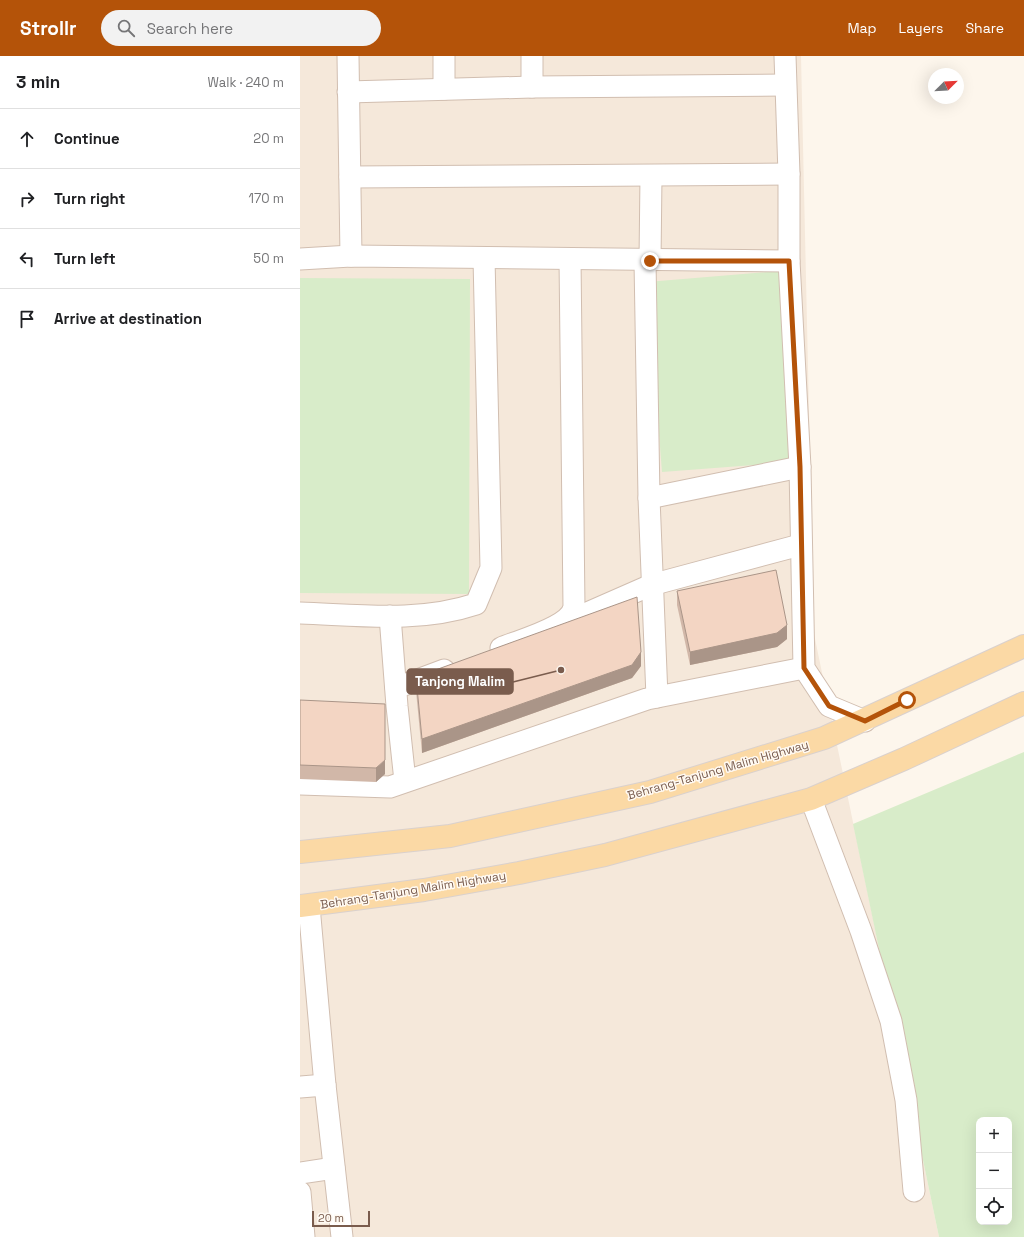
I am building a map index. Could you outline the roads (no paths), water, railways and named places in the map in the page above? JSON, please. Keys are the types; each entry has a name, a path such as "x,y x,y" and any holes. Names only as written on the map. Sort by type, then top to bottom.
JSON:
{"main road":[{"name":"Behrang-Tanjung Malim Highway","path":"300,852 450,836 650,792 824,738 865,721 934,686 1024,646"},
{"name":"Behrang-Tanjung Malim Highway","path":"305,906 424,890 583,859 811,799 904,759 1024,703"}],"street":[{"path":"348,56 351,256"},
{"path":"444,56 444,89"},
{"path":"532,56 532,87"},
{"path":"785,56 789,174 789,261 800,467 800,545 804,668 829,706 865,721"},
{"path":"348,92 532,87 786,85"},
{"path":"350,177 789,174"},
{"path":"651,176 648,261 649,498 651,585 657,697"},
{"path":"300,260 351,256 648,261 789,261"},
{"path":"300,613 418,616 453,612 476,604 491,568 484,258"},
{"path":"561,624 570,618 574,611 575,600 570,259"},
{"path":"649,498 800,467"},
{"path":"482,655 561,624 651,585 800,545"},
{"path":"390,616 396,697 405,781"},
{"path":"374,706 396,697 460,663"},
{"path":"300,784 390,787 657,697 804,668"},
{"path":"811,799 861,931 892,1021 906,1100 914,1191"},
{"path":"305,906 307,974 324,1085 342,1237"},
{"path":"300,1087 324,1085"},
{"path":"300,1173 334,1168"},
{"path":"300,1192 304,1237"}],"place":[{"name":"Tanjong Malim","path":"561,670"}]}
